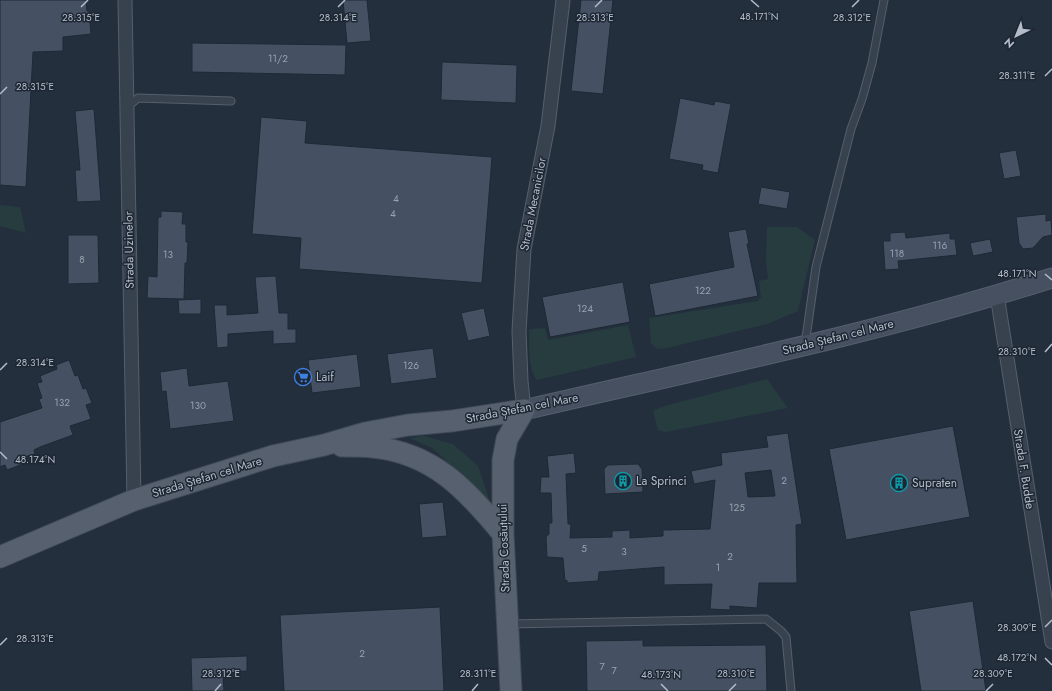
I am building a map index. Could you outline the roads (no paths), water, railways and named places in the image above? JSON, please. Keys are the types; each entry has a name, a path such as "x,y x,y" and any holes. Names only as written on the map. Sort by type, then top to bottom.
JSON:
{"main road":[{"name":"Strada Ștefan cel Mare","path":"0,557 134,500 273,456 324,445 365,433 408,425 452,421 524,410 804,345 996,296 1052,278"},
{"name":"Strada Cosăuțului","path":"511,691 503,534 503,460 507,439 524,410"},
{"path":"324,445 373,447 402,453 417,459 446,474 478,504 503,534"}],"street":[{"name":"Strada Uzinelor","path":"124,0 134,500"},
{"name":"Strada Mecanicilor","path":"524,410 519,331 524,249 548,126 564,0"},
{"name":"Strada F. Budde","path":"996,296 1052,642"}],"lane":[{"path":"804,345 816,267 851,129 862,99 872,63 884,0"},
{"path":"127,108 138,98 231,101"},
{"path":"507,624 766,619 786,637 791,691"}],"place":[{"name":"Laif","path":"303,377"},
{"name":"La Sprinci","path":"623,481"},
{"name":"Supraten","path":"899,483"}]}
